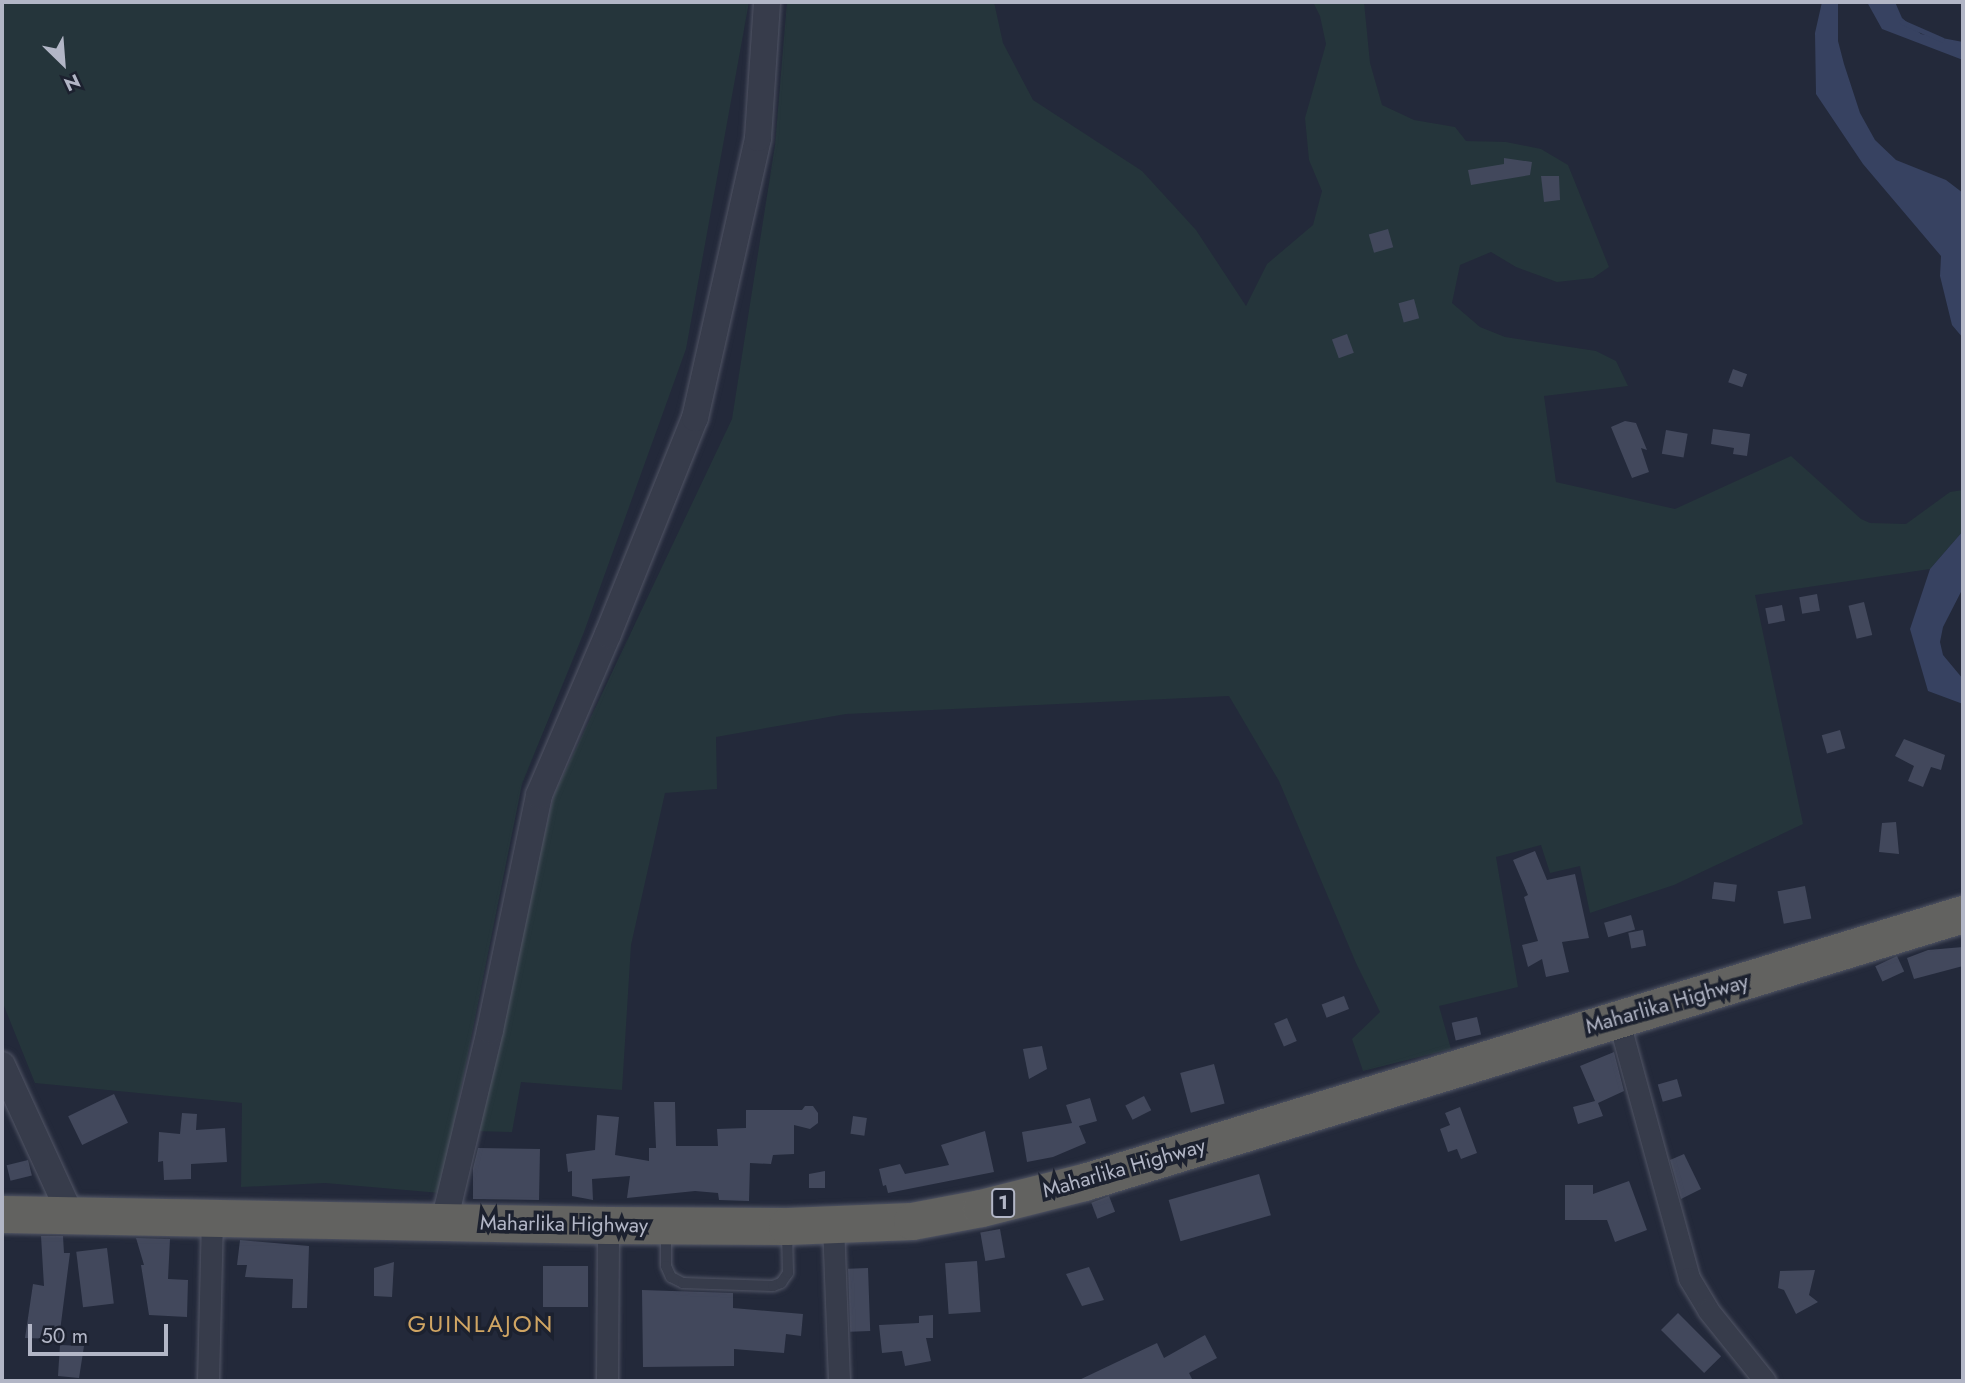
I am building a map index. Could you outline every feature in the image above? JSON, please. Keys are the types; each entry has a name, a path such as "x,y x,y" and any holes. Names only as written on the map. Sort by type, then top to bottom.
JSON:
{"highway":[{"name":"Maharlika Highway","path":"2,1214 608,1225 787,1226 912,1221 981,1209 1084,1182 1963,914"}],"street":[{"path":"444,1222 489,1030 538,795 608,634 695,418 758,138 767,2"},
{"path":"1618,1018 1689,1278 1708,1310 1765,1381"},
{"path":"2,1065 71,1216"},
{"path":"208,1381 212,1218"},
{"path":"833,1224 839,1381"},
{"path":"607,1381 608,1225"}],"lane":[{"path":"666,1225 666,1266 671,1278 683,1283 774,1286 781,1283 788,1272 787,1226"}],"shaded area":[{"path":"3,2 749,2 686,349 584,632 522,784 440,1193 325,1183 241,1187 242,1103 35,1083 2,1001"},
{"path":"787,2 994,2 1003,43 1033,100 1142,171 1196,230 1246,306 1267,264 1313,225 1322,191 1309,160 1305,118 1326,44 1320,16 1313,2 1364,2 1370,63 1382,105 1414,120 1455,127 1466,141 1506,142 1541,149 1568,165 1609,267 1593,278 1557,282 1516,267 1491,252 1460,265 1452,303 1480,327 1505,337 1596,351 1616,361 1628,386 1544,396 1556,482 1675,509 1791,456 1861,519 1870,523 1906,524 1950,492 1963,490 1963,531 1930,569 1755,595 1803,824 1674,885 1590,913 1580,866 1550,873 1541,845 1496,857 1518,987 1439,1006 1451,1049 1363,1071 1352,1039 1380,1012 1356,963 1279,781 1229,696 846,714 716,737 717,789 665,793 631,945 622,1090 521,1082 512,1132 473,1131 554,795 732,419 775,145"}],"water":[{"path":"1822,2 1838,2 1838,41 1844,64 1860,113 1875,140 1896,160 1946,180 1963,193 1963,338 1952,325 1940,276 1941,256 1863,164 1816,94 1815,33"},
{"path":"1867,2 1895,2 1902,18 1921,34 1963,42 1963,60 1882,29"},
{"path":"1963,531 1963,588 1943,627 1940,642 1943,655 1963,679 1963,704 1928,691 1910,629 1930,569"}],"building":[{"path":"1504,158 1532,162 1530,175 1471,185 1468,170 1504,164"},
{"path":"1541,176 1559,176 1560,200 1544,202"},
{"path":"1388,229 1393,247 1374,253 1369,235"},
{"path":"1414,299 1419,318 1404,322 1399,303"},
{"path":"1347,334 1354,353 1339,358 1332,339"},
{"path":"1733,369 1747,374 1742,387 1728,382"},
{"path":"1625,421 1636,423 1647,450 1641,448 1649,472 1632,478 1611,427"},
{"path":"1713,429 1750,434 1747,456 1733,454 1734,448 1711,444"},
{"path":"1666,430 1688,434 1683,457 1662,454"},
{"path":"1817,594 1820,611 1802,614 1799,597"},
{"path":"1864,602 1872,635 1857,639 1848,606"},
{"path":"1782,605 1785,621 1768,624 1765,608"},
{"path":"1840,730 1845,748 1827,754 1822,735"},
{"path":"1904,739 1945,755 1941,770 1931,767 1923,787 1908,781 1914,766 1895,756"},
{"path":"1896,822 1899,854 1879,852 1882,823"},
{"path":"1535,851 1547,880 1575,874 1589,938 1562,942 1569,972 1546,977 1542,959 1528,967 1522,945 1538,941 1524,897 1528,895 1513,860"},
{"path":"1714,882 1737,885 1735,902 1712,899"},
{"path":"1805,886 1811,918 1784,924 1778,891"},
{"path":"1631,915 1635,929 1608,937 1604,923"},
{"path":"1643,930 1646,946 1631,949 1628,933"},
{"path":"1963,947 1963,966 1914,979 1907,958 1928,950"},
{"path":"1897,956 1904,971 1882,982 1875,966"},
{"path":"1344,996 1349,1009 1327,1018 1322,1005"},
{"path":"1477,1017 1481,1035 1456,1040 1452,1023"},
{"path":"1287,1018 1297,1041 1284,1046 1274,1023"},
{"path":"1042,1046 1047,1069 1029,1079 1023,1049"},
{"path":"1614,1052 1624,1091 1598,1103 1603,1116 1578,1124 1573,1107 1595,1101 1580,1066"},
{"path":"1214,1064 1225,1104 1191,1113 1180,1073"},
{"path":"1677,1079 1682,1096 1663,1102 1658,1085"},
{"path":"114,1094 128,1123 82,1145 68,1116"},
{"path":"1144,1096 1151,1110 1133,1120 1125,1106"},
{"path":"1090,1098 1097,1121 1079,1126 1086,1143 1053,1157 1027,1162 1022,1132 1072,1123 1066,1105"},
{"path":"654,1102 675,1102 676,1146 718,1146 717,1129 746,1128 746,1110 802,1110 805,1106 813,1106 818,1113 818,1123 810,1129 794,1125 794,1154 773,1155 771,1164 750,1163 749,1201 719,1200 718,1193 695,1191 627,1198 630,1176 592,1179 593,1200 572,1196 572,1171 568,1172 566,1154 595,1150 597,1115 619,1117 615,1155 649,1161 649,1148 656,1148"},
{"path":"1460,1107 1477,1153 1461,1159 1457,1149 1448,1152 1440,1129 1450,1125 1445,1113"},
{"path":"182,1113 197,1114 196,1130 225,1128 227,1162 191,1164 191,1179 164,1180 163,1161 158,1162 159,1132 180,1134"},
{"path":"853,1116 867,1118 864,1136 850,1134"},
{"path":"985,1131 994,1172 888,1193 886,1185 883,1186 879,1169 900,1164 905,1174 949,1165 941,1145"},
{"path":"478,1148 540,1149 539,1200 473,1199 473,1168"},
{"path":"1684,1154 1701,1189 1681,1199 1670,1160"},
{"path":"28,1160 32,1176 11,1181 7,1165"},
{"path":"825,1171 825,1188 809,1188 809,1174"},
{"path":"1259,1174 1271,1215 1180,1241 1169,1200"},
{"path":"1629,1181 1647,1230 1615,1242 1607,1220 1565,1220 1565,1185 1593,1185 1593,1194"},
{"path":"1109,1196 1115,1212 1097,1219 1091,1203"},
{"path":"1000,1229 1005,1258 985,1261 980,1232"},
{"path":"41,1236 63,1236 64,1253 70,1253 59,1339 25,1338 33,1284 44,1286"},
{"path":"136,1238 170,1239 168,1279 188,1280 187,1317 149,1315 141,1265 144,1265"},
{"path":"240,1240 309,1246 307,1308 292,1308 293,1279 245,1277 247,1265 237,1265"},
{"path":"107,1248 114,1304 83,1307 76,1252"},
{"path":"977,1261 981,1312 949,1314 945,1263"},
{"path":"394,1262 392,1297 374,1296 374,1268"},
{"path":"543,1266 588,1266 588,1307 543,1307"},
{"path":"1089,1267 1104,1300 1082,1306 1066,1274"},
{"path":"868,1268 870,1331 850,1332 848,1269"},
{"path":"1815,1270 1809,1295 1818,1302 1796,1314 1784,1290 1778,1288 1780,1271"},
{"path":"642,1290 733,1293 733,1308 803,1314 801,1336 786,1334 784,1353 734,1349 734,1366 643,1367"},
{"path":"1678,1313 1721,1356 1704,1373 1661,1330"},
{"path":"933,1315 933,1338 926,1338 931,1361 905,1366 902,1351 882,1353 879,1325 919,1323 919,1316"},
{"path":"1205,1335 1217,1358 1189,1373 1193,1381 1077,1381 1157,1343 1164,1358"},
{"path":"60,1345 84,1346 79,1378 58,1376"}],"waterway":[{"path":"1902,22 1941,39"}],"district":[{"name":"GUINLAJON","path":"481,1324"}]}
